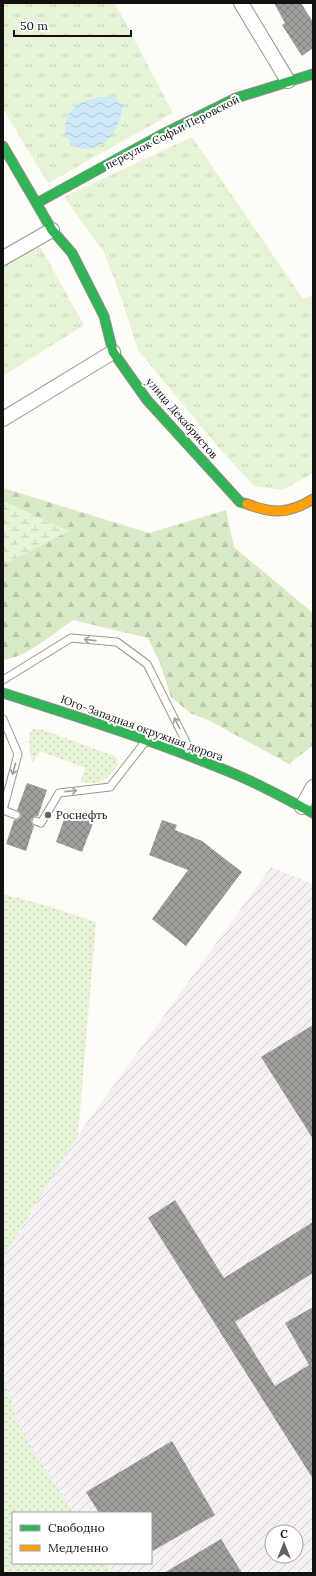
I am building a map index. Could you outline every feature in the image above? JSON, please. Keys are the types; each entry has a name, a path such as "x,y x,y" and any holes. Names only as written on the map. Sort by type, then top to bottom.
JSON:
{"main road":[{"name":"переулок Софьи Перовской","path":"37,204 159,136 236,98 313,74"},
{"name":"улица Декабристов","path":"3,146 52,230 72,254 104,316 113,352 147,400 240,502 257,509 288,512 301,507 313,499"},
{"name":"Юго-Западная окружная дорога","path":"3,693 146,740 194,758 247,779 308,810"}],"street":[{"path":"241,3 288,81"},
{"path":"3,258 52,230"},
{"path":"3,419 113,352"},
{"path":"308,810 313,786"}],"lane":[{"path":"3,680 71,638 117,642 147,664 194,758"},
{"path":"3,720 18,754 3,810 16,814"},
{"path":"36,821 41,823 59,793 110,787 146,740"}],"shaded area":[{"path":"271,867 313,884 313,1573 113,1573 107,1564 152,1564 152,1512 73,1512 23,1434 3,1376 3,1258 78,1135"}],"green space":[{"path":"3,3 115,3 173,113 48,183 3,109"},
{"path":"192,137 303,299 313,295 313,473 282,490 254,486 220,449 138,350 122,300 104,252 64,197"},
{"path":"33,234 84,325 3,376 3,252"},
{"path":"3,488 149,533 226,510 234,547 313,613 313,745 289,764 208,720 190,713 171,697 160,663 148,638 73,620 30,650 12,658 3,660"},
{"path":"3,501 69,531 3,565"},
{"path":"34,729 43,730 115,756 118,764 103,780 88,783 81,782 85,768 40,751 33,763 29,740 30,732"},
{"path":"3,894 48,906 96,922 78,1135 3,1258"},
{"path":"3,1376 23,1434 73,1512 12,1512 12,1564 107,1564 113,1573 3,1573"}],"water":[{"path":"99,97 114,97 123,107 116,129 108,140 95,147 85,149 71,145 65,134 65,124 68,114 80,103"}],"building":[{"path":"274,3 301,3 313,22 313,48 302,56 282,25 285,23"},
{"path":"27,783 47,790 38,816 33,817 31,820 34,826 26,851 6,844 14,820 19,819 21,816 20,812 17,810"},
{"path":"67,811 94,821 82,852 56,842"},
{"path":"162,820 177,825 175,830 202,841 242,872 186,946 152,919 188,870 149,855"},
{"path":"313,1025 313,1139 261,1057"},
{"path":"175,1200 224,1278 313,1222 313,1273 235,1322 275,1386 309,1365 285,1323 313,1307 313,1479 148,1218"},
{"path":"172,1441 215,1515 152,1551 152,1512 98,1512 86,1492"},
{"path":"221,1539 242,1573 164,1573"}],"traffic: fast":[{"path":"37,203 159,136 236,98 313,74"},
{"path":"3,146 52,230 72,253 104,316 113,352 147,400 240,502 247,504"},
{"path":"3,693 121,731 208,763 256,784 313,813"}],"traffic: slow":[{"path":"247,504 265,510 281,511 296,508 313,499"}],"place":[{"name":"Роснефть","path":"48,815"}]}
